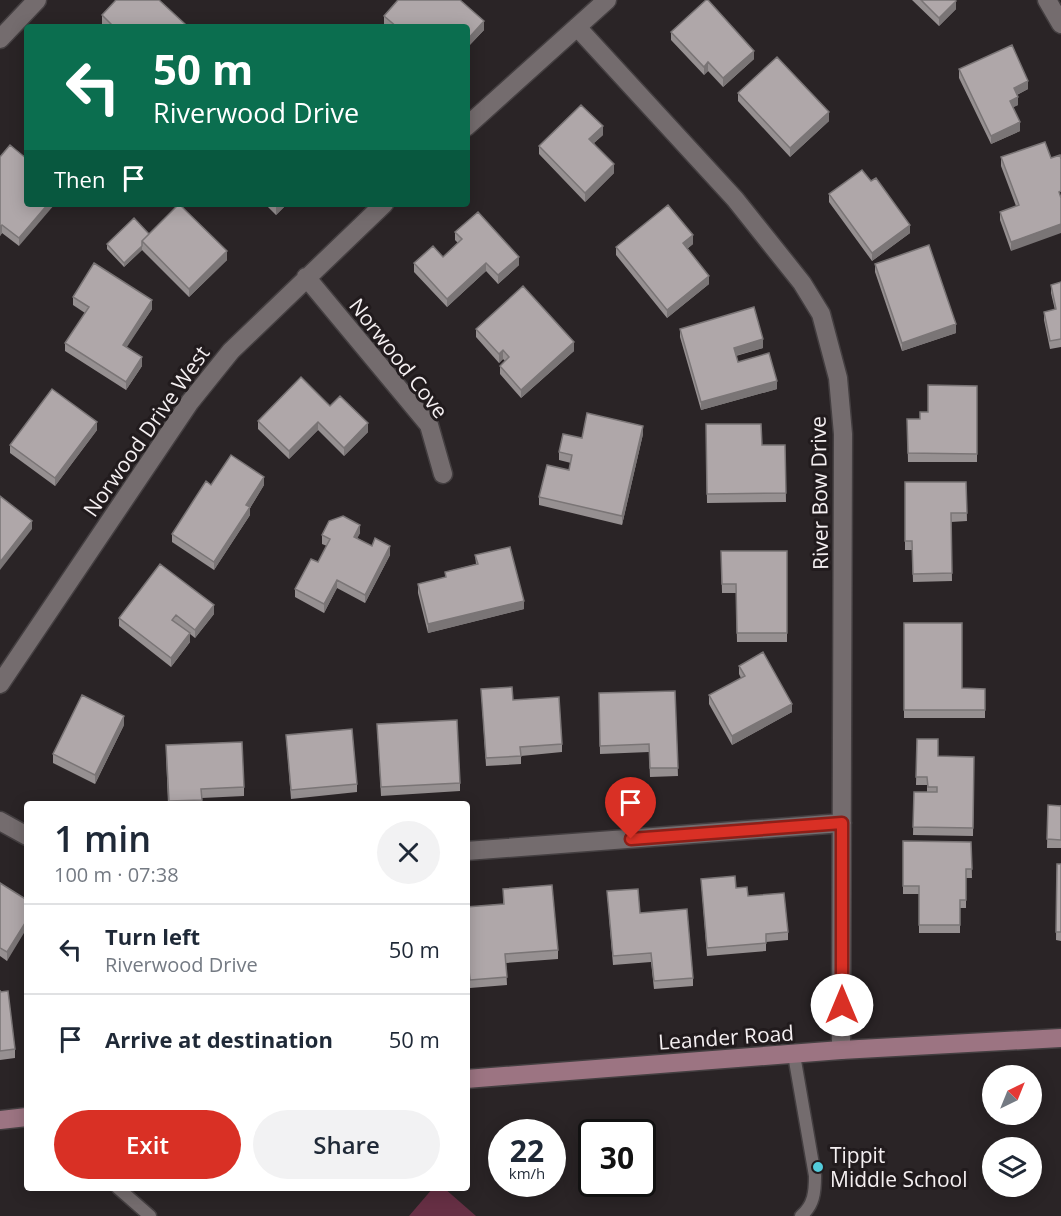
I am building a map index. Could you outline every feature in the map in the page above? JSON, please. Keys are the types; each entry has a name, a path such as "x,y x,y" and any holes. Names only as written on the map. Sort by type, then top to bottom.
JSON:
{"main road":[{"name":"Leander Road","path":"470,1079 841,1050 1061,1038"},
{"path":"0,1120 24,1117"}],"street":[{"path":"0,39 37,0"},
{"path":"470,123 607,0"},
{"path":"1047,0 1061,24"},
{"name":"River Bow Drive","path":"577,27 735,199 802,283 821,314 838,378 843,434 841,1050"},
{"name":"Norwood Drive West","path":"0,684 190,402 231,351 381,207"},
{"name":"Norwood Cove","path":"306,277 429,425 443,474"},
{"path":"0,820 24,834"},
{"path":"470,851 842,823"}],"lane":[{"path":"794,1055 816,1176 815,1194 811,1205 801,1216"},
{"path":"121,1191 150,1216"}],"shaded area":[{"path":"430,1191 447,1191 476,1216 409,1216"}],"building":[{"path":"116,0 159,0 185,24 111,24 102,15"},
{"path":"398,0 460,0 484,21 470,37 470,24 393,24 384,16"},
{"path":"706,0 754,51 723,78 708,62 704,67 671,32"},
{"path":"921,0 955,0 956,1 939,18"},
{"path":"1012,45 1028,81 1014,88 1018,97 1010,101 1020,122 991,136 959,69"},
{"path":"777,57 829,112 790,148 738,93"},
{"path":"581,105 603,126 589,139 614,164 585,193 539,146"},
{"path":"1045,142 1051,158 1060,155 1061,159 1061,191 1059,192 1061,224 1011,242 1000,212 1019,205 1001,157"},
{"path":"10,145 24,157 24,207 45,207 19,238 2,225 0,227 0,157"},
{"path":"862,170 871,181 876,178 910,225 872,253 829,194"},
{"path":"668,205 693,235 683,243 709,276 667,310 616,247"},
{"path":"176,207 182,207 227,251 189,289 142,241"},
{"path":"478,212 519,257 498,275 486,263 447,299 414,263 433,246 443,257 462,239 455,232"},
{"path":"134,218 149,234 142,241 142,246 124,263 107,244"},
{"path":"929,245 956,324 902,343 875,264"},
{"path":"94,263 152,300 123,345 142,357 126,382 65,343 89,307 73,297"},
{"path":"1061,282 1061,339 1050,341 1044,312 1056,309 1051,285"},
{"path":"523,286 574,342 521,390 500,366 509,357 503,350 499,354 476,329"},
{"path":"754,307 763,339 734,348 738,362 769,353 777,381 701,402 680,329"},
{"path":"301,377 330,406 340,396 368,423 344,448 318,422 289,451 258,421"},
{"path":"928,385 977,386 977,454 908,453 907,419 920,419 920,412 928,412"},
{"path":"52,389 97,422 55,478 10,445"},
{"path":"587,413 643,426 622,516 539,497 547,465 569,470 572,455 559,452 563,434 582,438"},
{"path":"706,424 761,424 762,445 785,445 786,493 707,494"},
{"path":"231,455 264,477 246,505 250,507 214,562 172,534 206,481 211,485"},
{"path":"905,482 966,482 967,513 951,513 952,573 913,574 912,541 905,541"},
{"path":"0,496 32,521 0,562"},
{"path":"343,516 360,525 354,537 372,546 375,538 390,546 365,595 337,580 324,604 295,589 311,559 318,562 330,539 322,535 329,521"},
{"path":"510,547 524,601 428,624 418,584 446,577 445,572 478,564 475,555"},
{"path":"721,551 787,551 787,633 737,633 736,584 722,584"},
{"path":"160,564 214,605 195,630 176,615 172,620 190,633 171,658 119,618"},
{"path":"904,623 962,623 962,688 985,689 985,710 904,710"},
{"path":"763,652 792,704 732,736 709,695 745,676 739,666"},
{"path":"512,687 513,700 559,697 562,744 520,747 521,756 486,758 481,689"},
{"path":"675,691 678,768 650,768 649,744 600,746 599,693"},
{"path":"82,695 124,716 95,775 53,754"},
{"path":"457,720 460,783 381,787 377,724"},
{"path":"352,729 357,784 291,790 286,735"},
{"path":"917,739 938,739 938,756 974,757 973,828 913,827 914,792 937,792 937,787 928,787 927,777 916,777"},
{"path":"242,742 244,787 201,789 202,800 169,801 166,745"},
{"path":"1048,805 1061,806 1061,840 1047,839"},
{"path":"903,841 971,842 972,869 966,869 966,900 960,900 960,925 919,925 919,886 903,886"},
{"path":"1057,864 1061,864 1061,932 1056,932"},
{"path":"735,876 736,888 747,887 748,896 784,893 788,932 766,934 766,943 707,948 701,879"},
{"path":"0,883 24,898 24,925 7,952 0,948"},
{"path":"552,885 558,950 505,954 507,977 470,980 470,907 504,904 503,889"},
{"path":"638,889 640,913 687,909 693,978 654,981 651,953 613,956 607,891"},
{"path":"8,991 15,1049 0,1051 0,992"}],"place":[{"name":"Tippit Middle School","path":"818,1167"}],"route":[{"path":"631,839 842,823 842,1005"}]}
